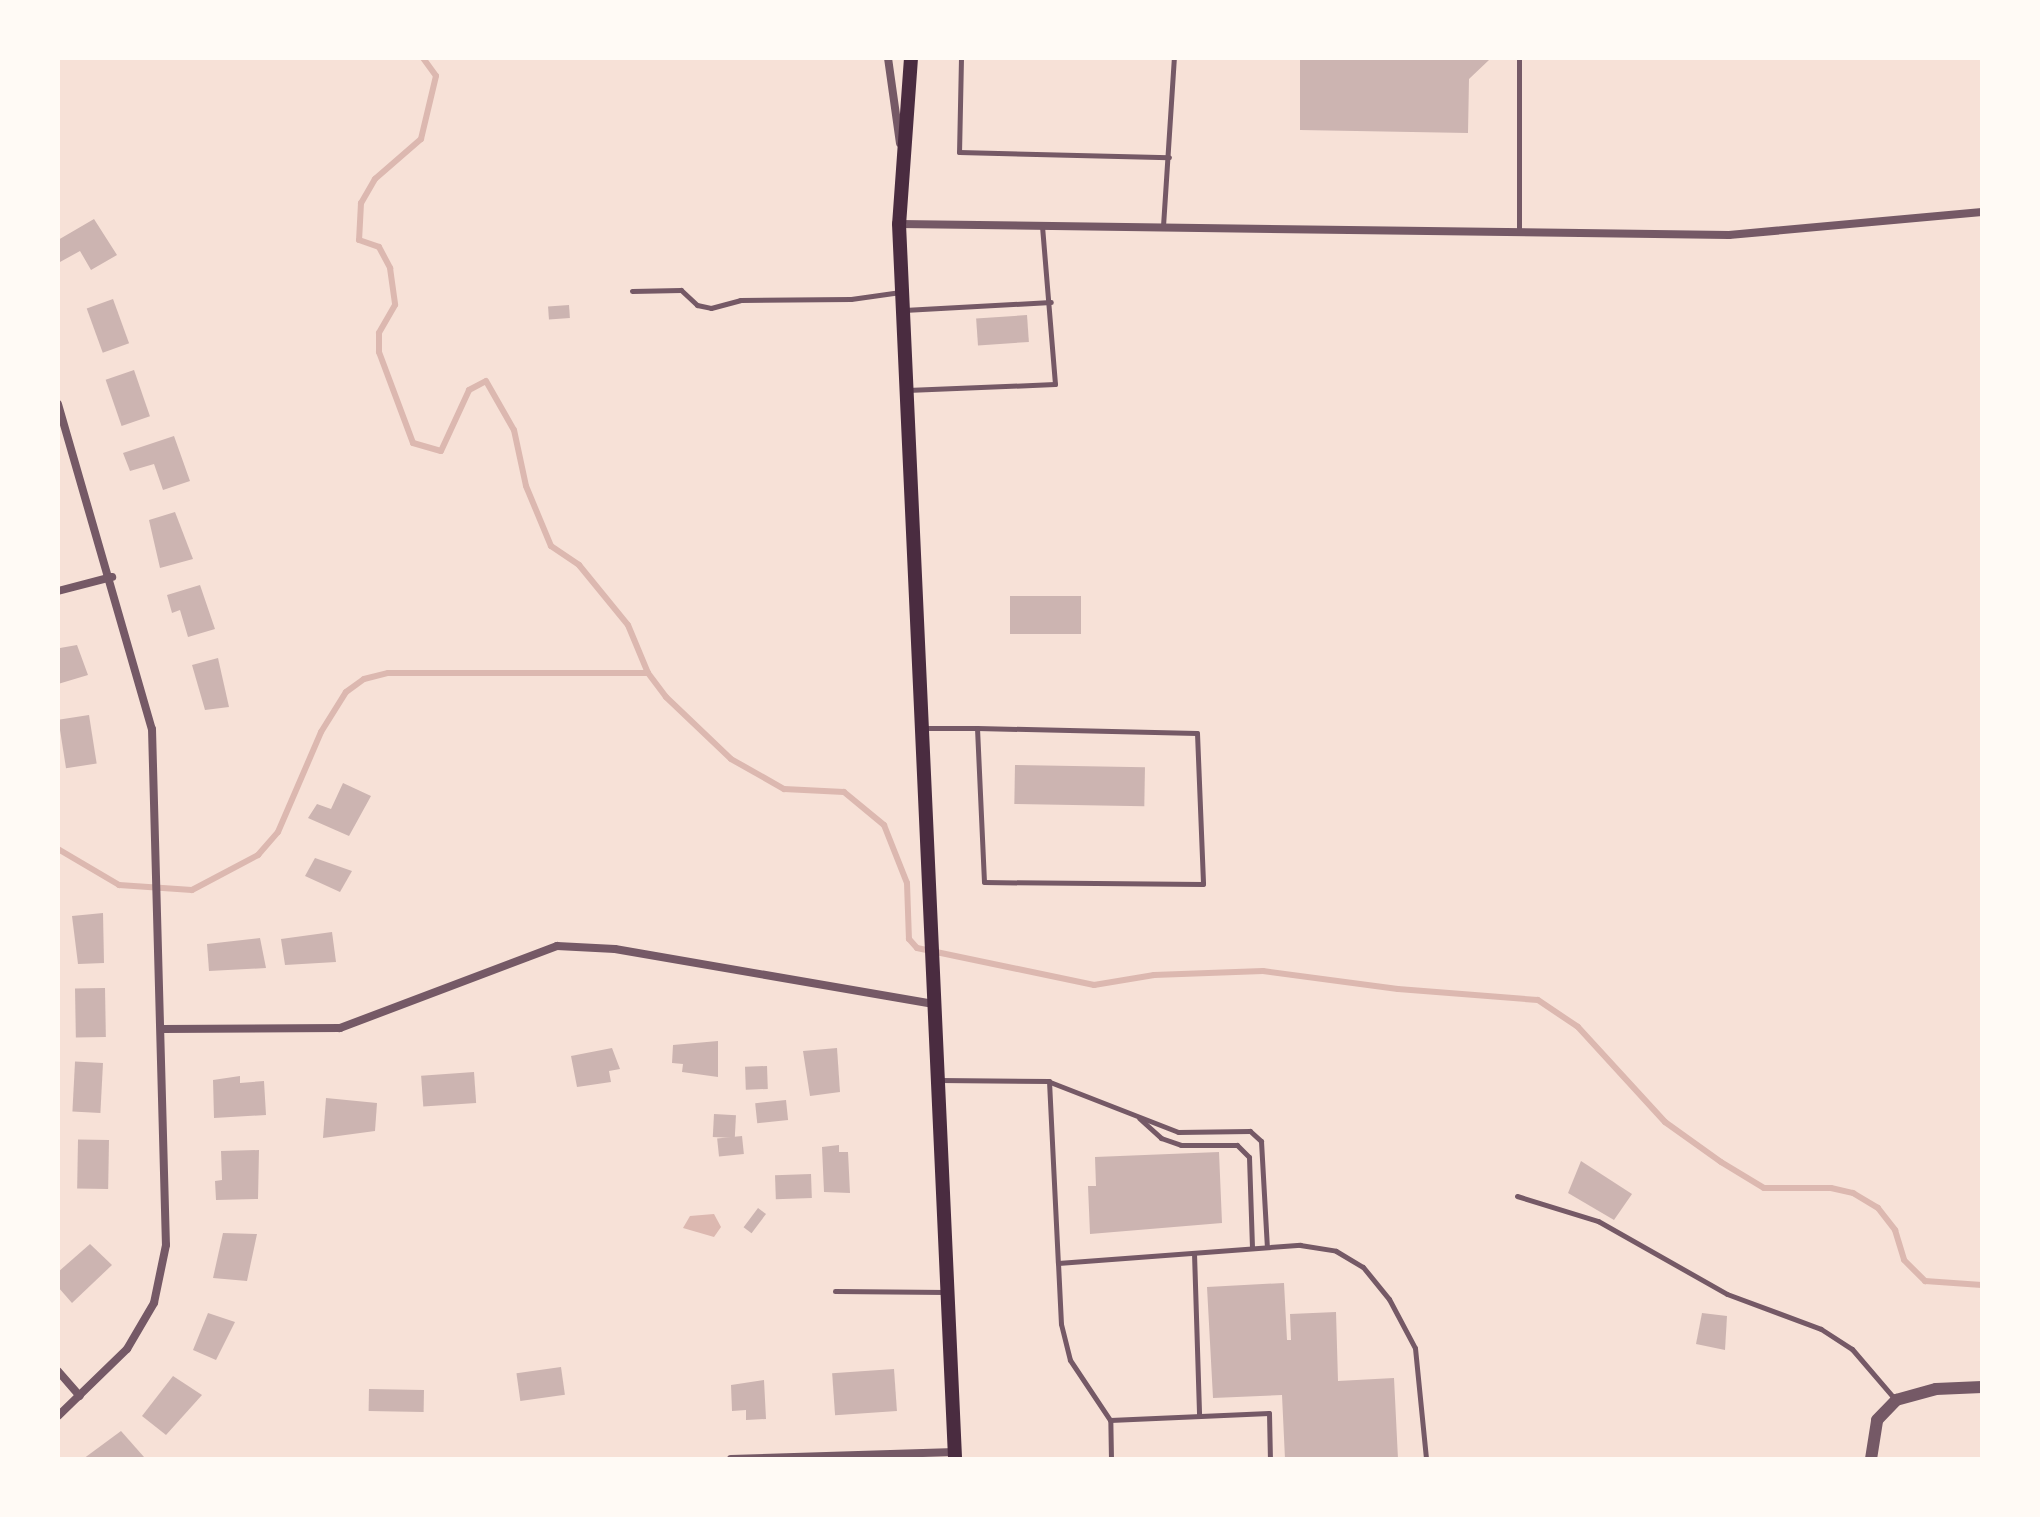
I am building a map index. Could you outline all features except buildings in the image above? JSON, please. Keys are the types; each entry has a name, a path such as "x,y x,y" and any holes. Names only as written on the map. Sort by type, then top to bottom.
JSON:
{"main road":[{"path":"911,58 901,152 899,224 928,921 955,1455"}],"street":[{"path":"888,58 901,152"},
{"path":"899,224 1729,235 1982,212"},
{"path":"58,404 112,577 152,729 166,1245 154,1303 127,1349 58,1416"},
{"path":"58,591 112,577"},
{"path":"162,1029 340,1028 557,946 615,949 932,1004"},
{"path":"58,1371 80,1396"},
{"path":"1871,1459 1877,1420 1896,1400 1936,1389 1982,1387"},
{"path":"731,1459 955,1455"}],"lane":[{"path":"961,58 959,152 1169,157"},
{"path":"1163,226 1174,58"},
{"path":"1519,58 1519,230"},
{"path":"906,390 1055,384 1051,302 1042,225"},
{"path":"632,291 681,290 697,305 711,308 740,300 851,299 902,292"},
{"path":"903,310 1051,302"},
{"path":"921,728 977,728 1197,733 1203,884 984,882 977,728"},
{"path":"936,1080 1049,1081 1178,1132 1250,1131 1261,1141 1267,1247"},
{"path":"1049,1081 1061,1324 1070,1360 1110,1420 1111,1459"},
{"path":"1136,1116 1161,1138 1181,1145 1237,1145 1249,1157 1252,1248"},
{"path":"1517,1196 1598,1221 1727,1294 1821,1329 1852,1349 1896,1400"},
{"path":"1058,1263 1267,1247 1336,1251 1363,1267 1389,1299 1415,1348 1426,1459"},
{"path":"1194,1253 1199,1416"},
{"path":"835,1291 947,1292"},
{"path":"1110,1420 1269,1413 1270,1459"}],"shaded area":[{"path":"714,1214 721,1227 714,1237 683,1228 690,1216"}],"waterway":[{"path":"423,58 436,76 421,139 375,179 361,203 359,240 379,247 390,268 395,305 379,333 379,352 413,443 441,451 469,390 486,381 514,430 526,486 551,546 579,565 628,625 648,673 666,697 731,759 784,789 844,792 884,825 907,883 909,939 917,948 1094,985 1154,975 1263,971 1398,989 1538,1000 1578,1027 1665,1122 1721,1162 1764,1188 1831,1188 1853,1193 1878,1208 1895,1230 1904,1260 1925,1281 1982,1285"},
{"path":"58,849 119,885 192,890 258,855 278,832 321,732 346,692 364,679 388,673 648,673"}]}
